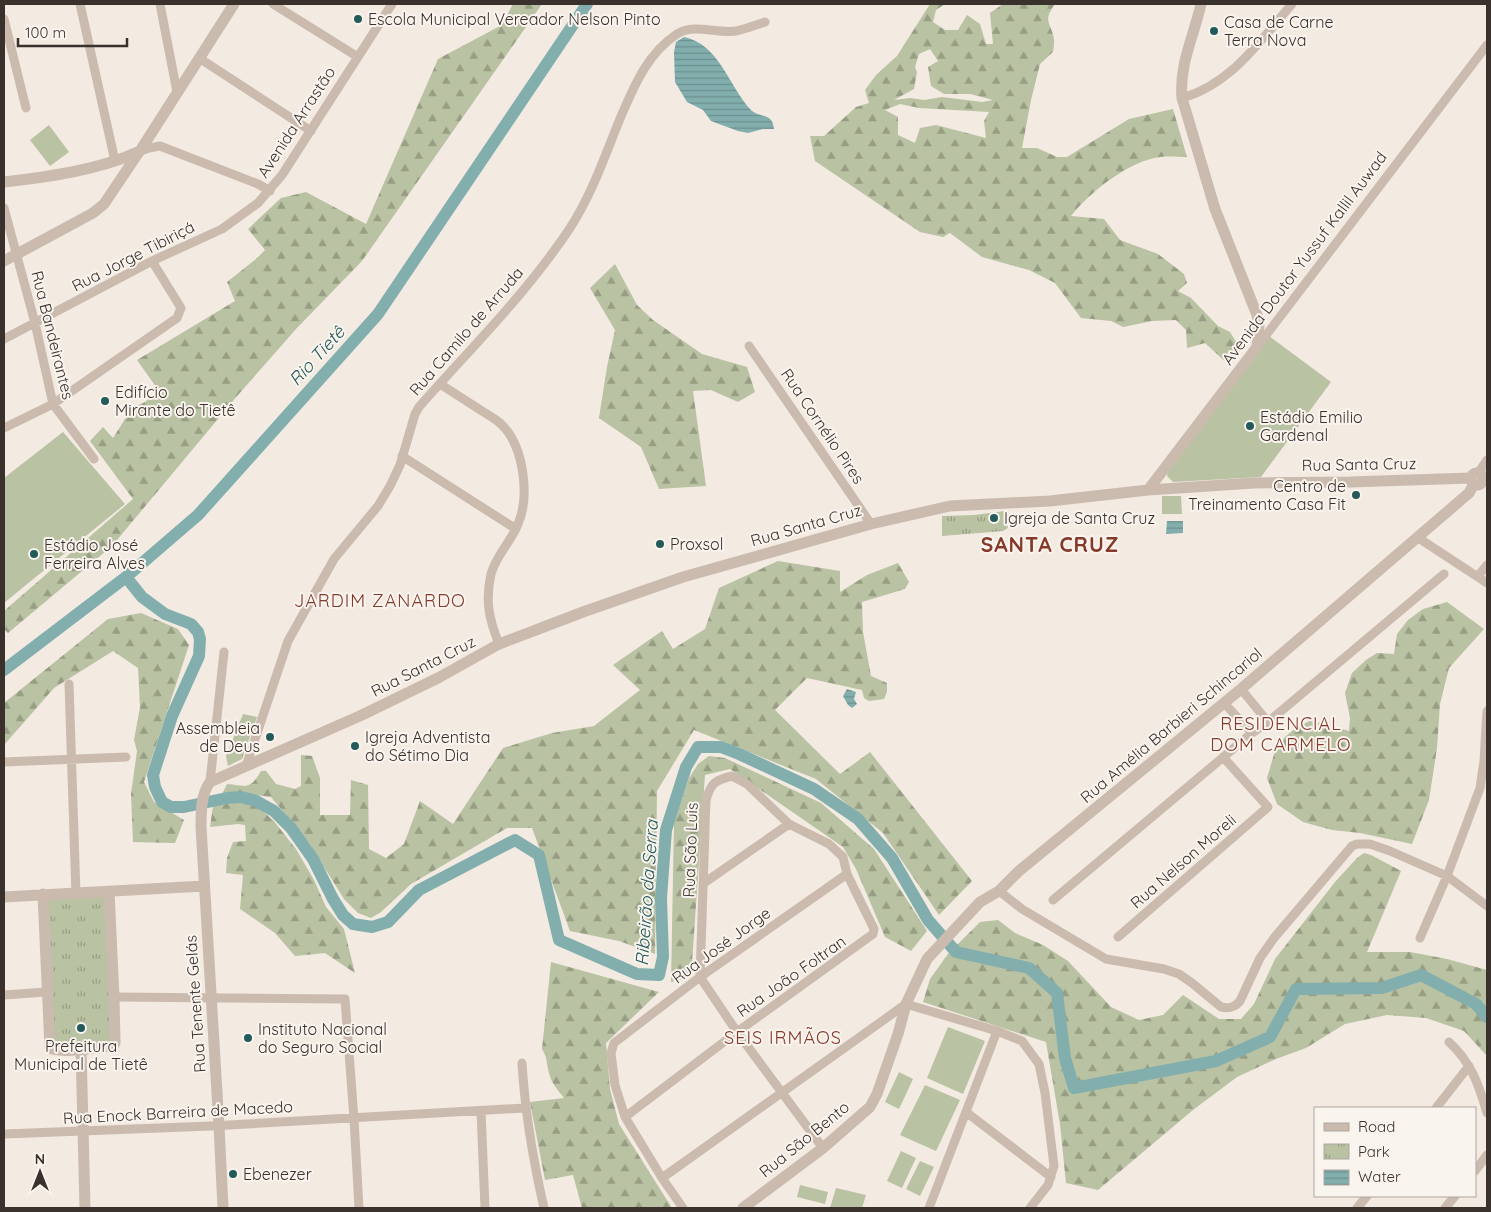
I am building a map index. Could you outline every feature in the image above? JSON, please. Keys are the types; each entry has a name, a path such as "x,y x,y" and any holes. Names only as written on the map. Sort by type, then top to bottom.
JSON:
{"street":[{"path":"80,4 115,160"},
{"path":"160,4 178,92"},
{"path":"4,261 93,213 104,204 178,92 232,4"},
{"path":"273,4 358,57"},
{"name":"Avenida Arrastão","path":"140,151 160,146 258,184 270,191 392,4"},
{"path":"1182,98 1198,93 1237,67 1292,4"},
{"path":"1202,5 1183,64 1182,98 1214,210 1258,315 1257,347"},
{"path":"4,19 26,108"},
{"name":"Rua Camilo de Arruda","path":"246,766 288,641 334,559 378,506 390,486 415,414 531,282 571,227 594,181 640,74 652,57 677,34 684,31 695,29 735,31 765,22"},
{"name":"Avenida Doutor Yussuf Kallil Auwad","path":"1148,490 1487,45"},
{"path":"199,58 310,131"},
{"path":"4,182 57,174 115,160 140,151"},
{"name":"Rua Jorge Tibiriçá","path":"4,339 152,261 222,229 258,203 270,191"},
{"name":"Rua Bandeirantes","path":"4,208 35,324 53,404 94,459"},
{"path":"4,428 53,404 177,318 181,308 152,261"},
{"name":"Rua Cornélio Pires","path":"749,346 871,524"},
{"path":"440,384 500,423 514,443 519,459 525,491 523,510 516,529 497,559 488,589 488,609 499,644"},
{"path":"402,456 516,529"},
{"path":"1479,478 1487,460"},
{"name":"Rua Santa Cruz","path":"210,782 362,715 438,678 499,644 682,577 871,524 950,506 1050,502 1148,490 1263,483 1479,478"},
{"name":"Rua Amélia Barbieri Schincariol","path":"906,1004 927,959 980,902 999,891 1019,871 1241,689 1469,493 1479,478"},
{"path":"1417,537 1487,583"},
{"path":"1478,576 1487,565"},
{"path":"1054,900 1444,574"},
{"path":"210,782 224,652"},
{"path":"70,684 76,894"},
{"path":"1241,689 1268,722"},
{"path":"1224,703 1252,733"},
{"path":"1420,938 1447,876 1484,780 1487,711"},
{"name":"Rua Nelson Moreli","path":"1118,937 1268,807 1223,757"},
{"path":"4,762 126,758"},
{"name":"Rua São Luis","path":"700,977 706,800 709,790 715,781 732,776 747,784 789,824 829,844 843,857 847,874 874,929"},
{"name":"Rua Tenente Gelás","path":"210,782 203,799 201,812 222,1208"},
{"path":"704,883 789,824"},
{"path":"999,891 1022,909 1106,959 1164,969 1179,974 1221,1007 1230,1008 1236,1006 1245,993 1260,958 1274,938 1352,846 1357,844 1370,844 1390,851 1447,876 1487,906"},
{"name":"Rua José Jorge","path":"625,1117 615,1085 611,1053 614,1043 700,977 847,874"},
{"path":"4,897 204,886"},
{"path":"43,894 46,992 50,1048 54,1050 113,1046 115,1043 109,892"},
{"name":"Rua João Foltran","path":"625,1117 737,1032 869,939 874,929"},
{"path":"700,977 737,1032 823,1148"},
{"path":"4,995 46,992"},
{"path":"114,997 345,998 354,1118 358,1208"},
{"path":"662,1178 906,1004 997,1031 1022,1041 1039,1064 1045,1093 1054,1166 1048,1185 1030,1208"},
{"name":"Rua São Bento","path":"743,1208 844,1132 870,1107 877,1094 906,1004"},
{"path":"929,1208 997,1031"},
{"path":"1449,1042 1458,1050 1479,1084 1487,1113"},
{"path":"81,1049 85,1208"},
{"path":"522,1062 525,1108 534,1167 544,1208"},
{"path":"1437,1107 1469,1066"},
{"name":"Rua Enock Barreira de Macedo","path":"4,1134 219,1126 525,1108"},
{"path":"481,1111 485,1208"},
{"path":"966,1112 1051,1177"},
{"path":"625,1117 662,1178 683,1208"},
{"path":"1476,1169 1487,1155"},
{"path":"1357,1208 1366,1197"},
{"path":"1445,1208 1454,1197"}],"green space":[{"path":"513,4 542,4 362,261 296,329 238,395 112,546 8,633 4,629 4,611 133,499 90,441 103,427 113,438 132,408 145,402 159,391 137,360 235,301 227,282 265,250 248,229 281,198 306,192 366,224 438,59 502,25"},
{"path":"930,4 945,4 936,10 933,22 945,30 958,30 967,15 980,24 986,44 993,44 990,13 1003,4 1055,4 1048,19 1054,39 1053,52 1040,64 1022,148 1037,148 1057,157 1067,157 1129,119 1173,109 1187,157 1160,157 1123,171 1099,188 1071,216 1104,219 1120,240 1158,254 1184,274 1187,283 1178,291 1191,298 1218,326 1230,332 1241,350 1229,365 1205,343 1187,348 1186,330 1176,320 1152,321 1123,327 1111,321 1081,318 1055,283 1029,270 982,257 950,233 943,237 920,232 815,161 810,136 824,136 856,107 869,103 865,90 876,75 897,56","holes":["930,49 938,61 928,67 931,86 944,94 970,94 993,100 982,102 942,97 924,100 910,98 894,100 914,89 917,72 915,67 919,54","900,104 919,108 989,112 984,121 986,138 936,125 920,128 915,143 898,135 898,117 885,110"]},
{"path":"49,125 69,152 50,166 30,140"},
{"path":"615,264 637,305 653,320 702,354 747,367 755,392 738,402 711,390 693,391 706,486 659,489 641,447 599,418 615,330 590,288"},
{"name":"Estádio Emilio Gardenal","path":"1269,336 1331,382 1261,477 1173,482 1167,476 1168,470"},
{"name":"Estádio José Ferreira Alves","path":"63,432 125,504 4,603 4,478"},
{"path":"1162,496 1181,496 1182,514 1162,514"},
{"path":"1005,511 1008,528 1003,531 942,536 942,516 974,515"},
{"path":"778,561 840,571 840,592 867,575 898,563 909,582 905,589 862,602 863,632 871,676 887,683 887,692 884,699 869,701 864,698 862,690 807,678 775,710 840,774 870,752 972,881 939,915 883,833 816,779 694,730 657,791 655,954 619,941 570,931 532,828 507,828 411,884 381,912 371,918 358,913 344,899 309,843 271,797 239,793 221,796 227,784 251,784 261,771 266,771 276,784 295,789 301,786 301,755 312,756 320,778 320,815 350,815 351,780 368,785 369,849 386,858 404,844 420,801 453,824 503,748 552,733 594,726 640,690 613,665 662,631 673,649 705,629 719,588"},
{"path":"1447,602 1484,629 1449,668 1440,704 1437,748 1429,800 1412,844 1360,833 1332,830 1303,822 1277,804 1267,778 1275,751 1285,737 1298,726 1310,721 1349,731 1350,718 1345,693 1352,673 1377,653 1394,654 1397,634 1408,620 1423,609"},
{"path":"141,613 178,629 189,645 144,782 154,802 184,820 175,843 133,842 131,794 137,751 134,740 140,707 138,668 113,651 54,688 4,745 4,703 108,619"},
{"path":"243,714 257,717 242,759 228,766 226,756"},
{"path":"245,715 253,718 248,735 239,733"},
{"path":"709,756 725,758 821,803 874,849 927,931 911,951 885,937 856,869 843,847 730,769 705,775 691,977 671,982 674,824 689,778 698,764"},
{"path":"240,802 258,807 273,820 296,849 314,880 326,907 344,929 355,973 325,953 295,956 275,933 240,909 243,875 226,873 227,858 233,842 246,841 245,825 210,827 213,806"},
{"path":"1364,853 1401,871 1367,952 1410,952 1447,959 1487,970 1487,1056 1464,1031 1426,1018 1387,1015 1345,1024 1306,1048 1237,1077 1193,1110 1098,1190 1066,1183 1060,1124 1046,1042 923,1002 930,979 948,954 980,922 998,920 1015,933 1043,945 1068,961 1111,1007 1139,1020 1163,1015 1183,995 1219,1019 1241,1019 1254,1004 1275,959 1335,882"},
{"path":"107,894 114,1044 51,1047 44,896"},
{"path":"551,962 659,992 606,1043 610,1089 619,1124 672,1208 582,1208 573,1175 545,1180 530,1102 564,1098 551,1080 542,1049"},
{"path":"948,1027 985,1041 963,1094 927,1078"},
{"path":"899,1072 913,1079 899,1109 885,1102"},
{"path":"925,1085 960,1100 936,1151 900,1135"},
{"path":"901,1151 916,1158 902,1188 887,1181"},
{"path":"920,1161 934,1167 920,1196 906,1189"},
{"path":"800,1185 828,1192 825,1204 797,1197"},
{"path":"836,1188 866,1195 862,1208 830,1208"}],"water":[{"path":"684,37 696,41 715,57 750,109 771,120 774,129 763,129 748,133 738,131 711,121 703,110 687,102 675,82 674,52 676,42"},
{"path":"1167,521 1183,521 1183,533 1166,534"},
{"path":"847,689 856,692 854,699 857,704 852,708 843,696"}],"waterway":[{"name":"Rio Tietê","path":"4,670 126,577 198,515 378,314 587,4"},
{"name":"Ribeirão da Serra","path":"126,577 142,597 165,614 191,624 198,632 200,639 199,656 172,716 153,775 155,787 162,802 171,807 184,807 241,797 256,801 274,811 291,828 313,859 333,899 343,915 353,924 372,927 388,922 419,890 515,840 539,855 559,940 637,974 659,975 663,957 661,898 666,830 686,767 698,747 721,747 814,789 858,819 892,858 928,920 956,952 1029,968 1057,993 1065,1058 1074,1088 1216,1061 1270,1037 1296,989 1382,988 1421,975 1476,1004 1487,1017"}],"place":[{"name":"Escola Municipal Vereador Nelson Pinto","path":"358,19"},
{"name":"Casa de Carne Terra Nova","path":"1214,31"},
{"name":"Edifício Mirante do Tietê","path":"105,401"},
{"name":"Estádio Emilio Gardenal","path":"1250,426"},
{"name":"Centro de Treinamento Casa Fit","path":"1356,495"},
{"name":"Igreja de Santa Cruz","path":"994,518"},
{"name":"Proxsol","path":"660,544"},
{"name":"Estádio José Ferreira Alves","path":"34,554"},
{"name":"Assembleia de Deus","path":"270,737"},
{"name":"Igreja Adventista do Sétimo Dia","path":"355,746"},
{"name":"Prefeitura Municipal de Tietê","path":"81,1028"},
{"name":"Instituto Nacional do Seguro Social","path":"248,1038"},
{"name":"Ebenezer","path":"233,1174"}],"district":[{"name":"SANTA CRUZ","path":"1050,545"},
{"name":"JARDIM ZANARDO","path":"380,601"},
{"name":"RESIDENCIAL DOM CARMELO","path":"1281,734"},
{"name":"SEIS IRMÃOS","path":"783,1038"}]}
